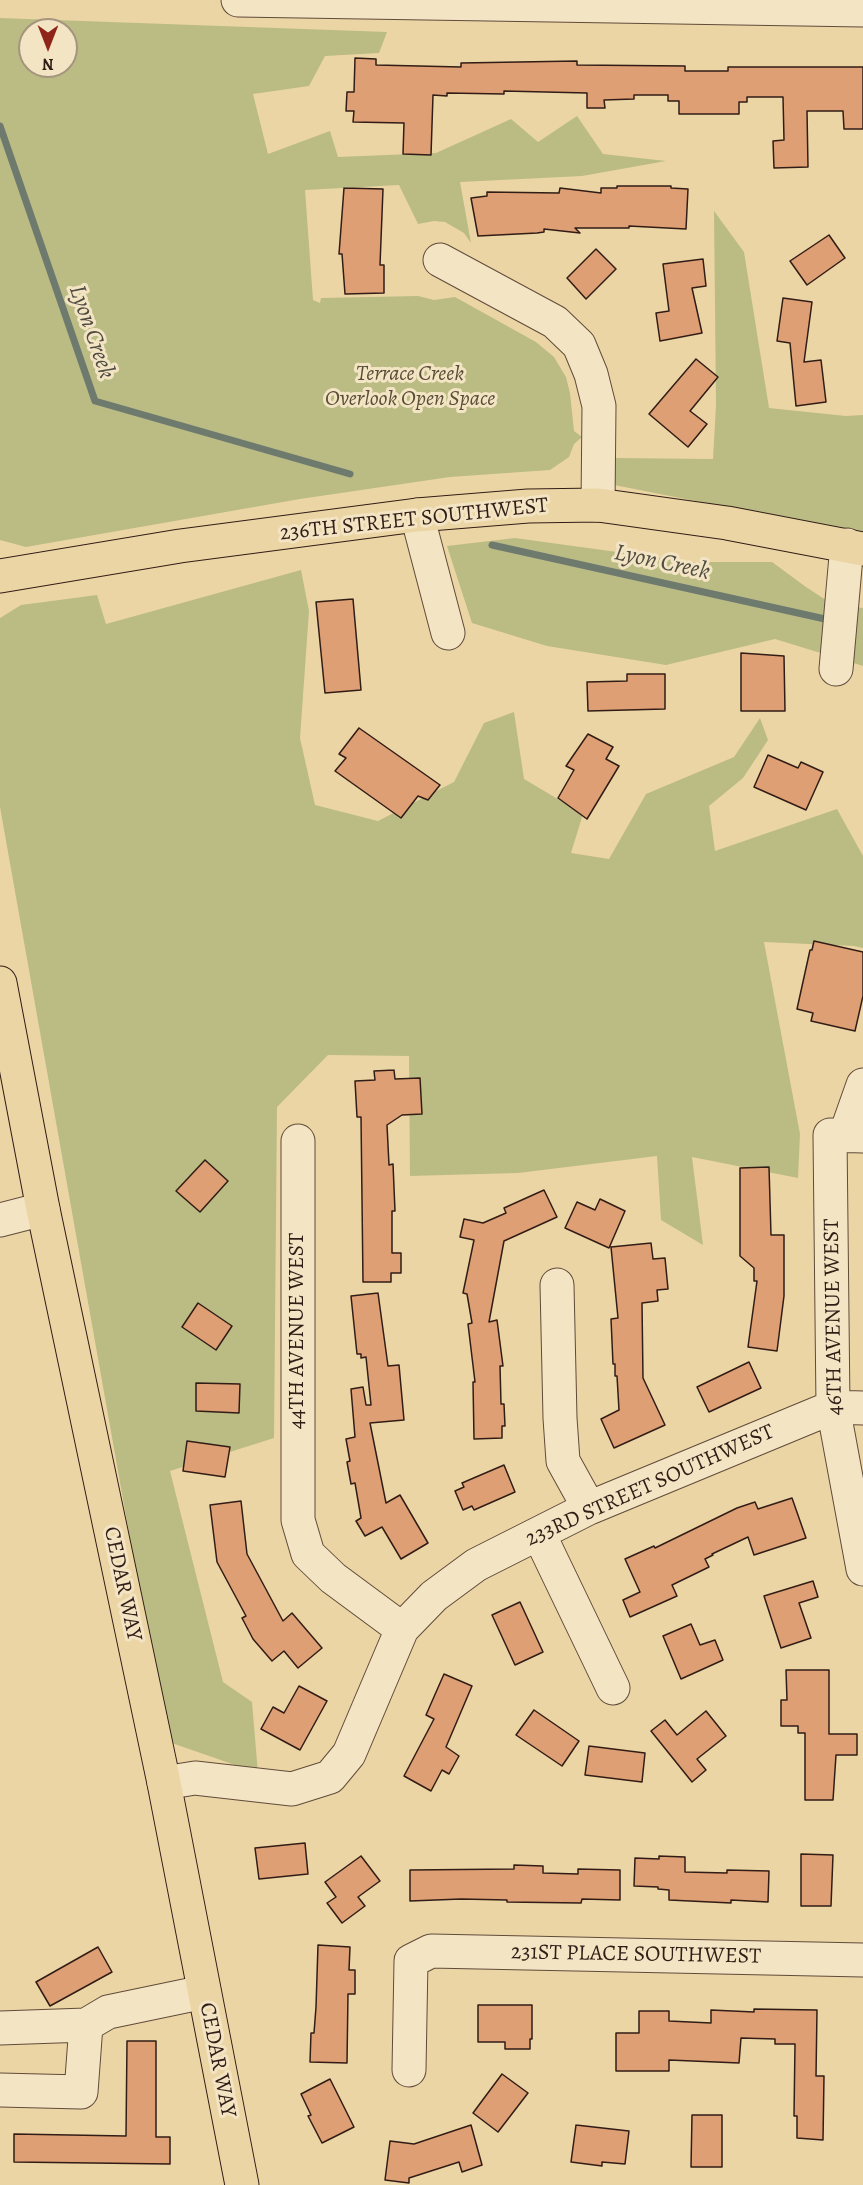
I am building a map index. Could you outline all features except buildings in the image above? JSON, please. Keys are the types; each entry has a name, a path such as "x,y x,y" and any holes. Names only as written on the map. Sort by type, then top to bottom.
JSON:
{"main road":[{"name":"236TH STREET SOUTHWEST","path":"0,576 180,546 417,515 528,506 598,505 727,523 855,547"},
{"name":"CEDAR WAY","path":"0,983 44,1209 164,1783 242,2185"}],"street":[{"path":"238,0 863,10"},
{"path":"440,260 555,322 579,345 591,374 599,405 598,505"},
{"path":"417,515 448,633"},
{"path":"836,669 855,547"},
{"path":"846,1136 863,1085"},
{"name":"46TH AVENUE WEST","path":"846,1136 848,1408 863,1569"},
{"name":"44TH AVENUE WEST","path":"298,1141 298,1520 308,1554 333,1578 402,1629"},
{"path":"0,1221 44,1209"},
{"path":"557,1285 560,1418 564,1461 589,1508"},
{"name":"233RD STREET SOUTHWEST","path":"402,1629 434,1596 476,1565 589,1508 848,1408"},
{"path":"539,1534 613,1688"},
{"path":"164,1783 195,1779 292,1789 330,1777 349,1754 402,1629"},
{"name":"231ST PLACE SOUTHWEST","path":"409,2070 411,1961 431,1951 863,1960"},
{"path":"0,2028 97,2019 204,1992"},
{"path":"0,2090 81,2092 97,2019"}],"green space":[{"name":"Terrace Creek Overlook Open Space","path":"0,18 18,19 18,78 78,78 78,21 387,32 379,53 325,56 309,86 253,94 268,154 330,131 338,157 436,153 511,119 538,142 577,116 603,154 666,161 582,176 460,182 471,243 464,233 445,222 434,221 418,224 399,185 305,190 313,300 320,303 321,298 418,296 434,300 455,297 536,342 554,357 566,377 574,431 582,437 574,444 569,457 550,470 450,477 300,499 26,547 0,540"},
{"path":"714,211 744,252 769,408 846,416 863,415 863,534 609,484 614,458 713,459 716,405"},
{"path":"515,538 690,562 772,562 832,604 863,608 863,666 775,639 666,665 547,646 472,623 447,546"},
{"path":"301,570 309,611 300,738 315,805 378,821 454,782 484,723 514,712 524,779 583,814 571,853 609,859 646,794 734,757 760,718 768,740 743,778 709,806 715,851 837,809 863,856 863,948 764,942 800,1134 798,1178 692,1157 703,1245 661,1220 657,1156 518,1173 410,1176 409,1056 328,1055 277,1107 274,1438 170,1471 223,1682 252,1702 258,1773 166,1741 0,807 0,618 21,605 97,595 106,624"}],"waterway":[{"name":"Lyon Creek","path":"0,126 95,401 350,474"},
{"name":"Lyon Creek","path":"492,545 825,619"}]}
